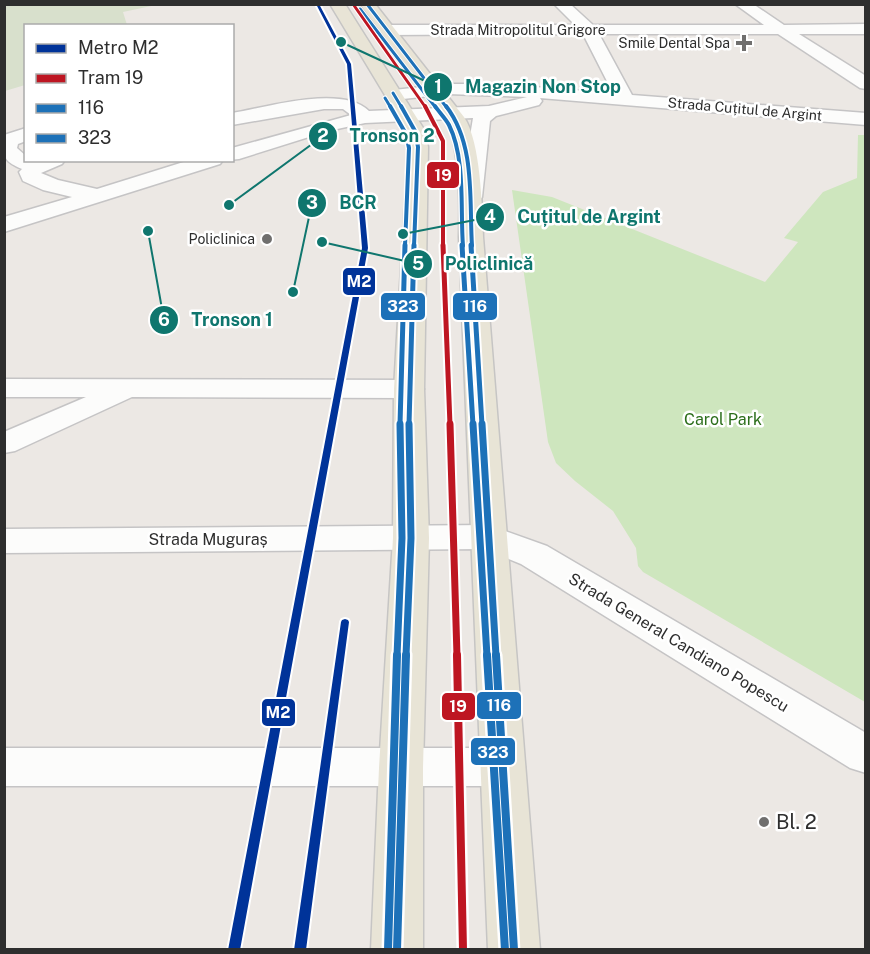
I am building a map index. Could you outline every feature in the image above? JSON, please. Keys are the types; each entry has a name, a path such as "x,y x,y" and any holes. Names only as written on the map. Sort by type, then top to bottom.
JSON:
{"main road":[{"path":"337,4 406,115 415,131 418,147 409,389 411,538 401,768 397,950"},
{"path":"367,4 453,114 463,138 471,197 471,237 488,537 514,950"}],"street":[{"path":"561,4 589,30 625,99"},
{"path":"742,4 866,84"},
{"name":"Strada Mitropolitul Grigore","path":"386,30 866,29"},
{"name":"Strada Cuțitul de Argint","path":"394,95 496,89 866,119"},
{"path":"496,89 517,97 519,100 516,104"},
{"name":"Strada Cuțitul de Argint","path":"234,153 332,124 365,117 489,112 516,104 560,98 625,99"},
{"path":"234,119 337,102 355,107 365,117"},
{"path":"471,197 481,120 489,112"},
{"path":"24,135 8,141 7,149 15,159 34,167"},
{"path":"50,162 34,167 30,172 31,176 39,181 100,196"},
{"path":"4,225 207,162"},
{"path":"4,388 409,389"},
{"path":"4,444 130,388"},
{"name":"Strada Muguraș","path":"4,541 488,537"},
{"name":"Strada General Candiano Popescu","path":"488,537 534,555 866,755"},
{"path":"4,767 503,767"}],"green space":[{"path":"5,4 156,4 123,12 127,24 24,24 24,85 5,91"},
{"name":"Carol Park","path":"858,135 866,135 865,702 643,572 638,566 636,548 613,511 556,463 548,442 512,190 552,197 765,282 798,242 784,238 823,192 857,178"}],"metro line":[{"name":"M2","path":"234,950 365,248 349,64 317,4"},
{"name":"M2","path":"300,950 345,622"}],"tram line":[{"name":"19","path":"353,4 415,89 436,124 443,141 443,252 455,537 463,950"}],"transit line":[{"name":"116","path":"367,4 457,121 467,164 514,950"},
{"name":"323","path":"360,9 449,125 457,152 505,950"},
{"name":"116","path":"393,93 415,131 418,147 409,389 411,538 401,768 397,950"},
{"name":"323","path":"385,98 406,134 409,148 400,389 402,538 392,768 388,950"}],"place":[{"name":"Magazin Non Stop","path":"341,42"},
{"name":"Smile Dental Spa","path":"744,43"},
{"name":"Tronson 2","path":"229,205"},
{"name":"Tronson 1","path":"148,231"},
{"name":"Cuțitul de Argint","path":"403,234"},
{"name":"Policlinica","path":"267,239"},
{"name":"Policlinică","path":"322,242"},
{"name":"BCR","path":"293,292"},
{"name":"Bl. 2","path":"764,822"}]}
